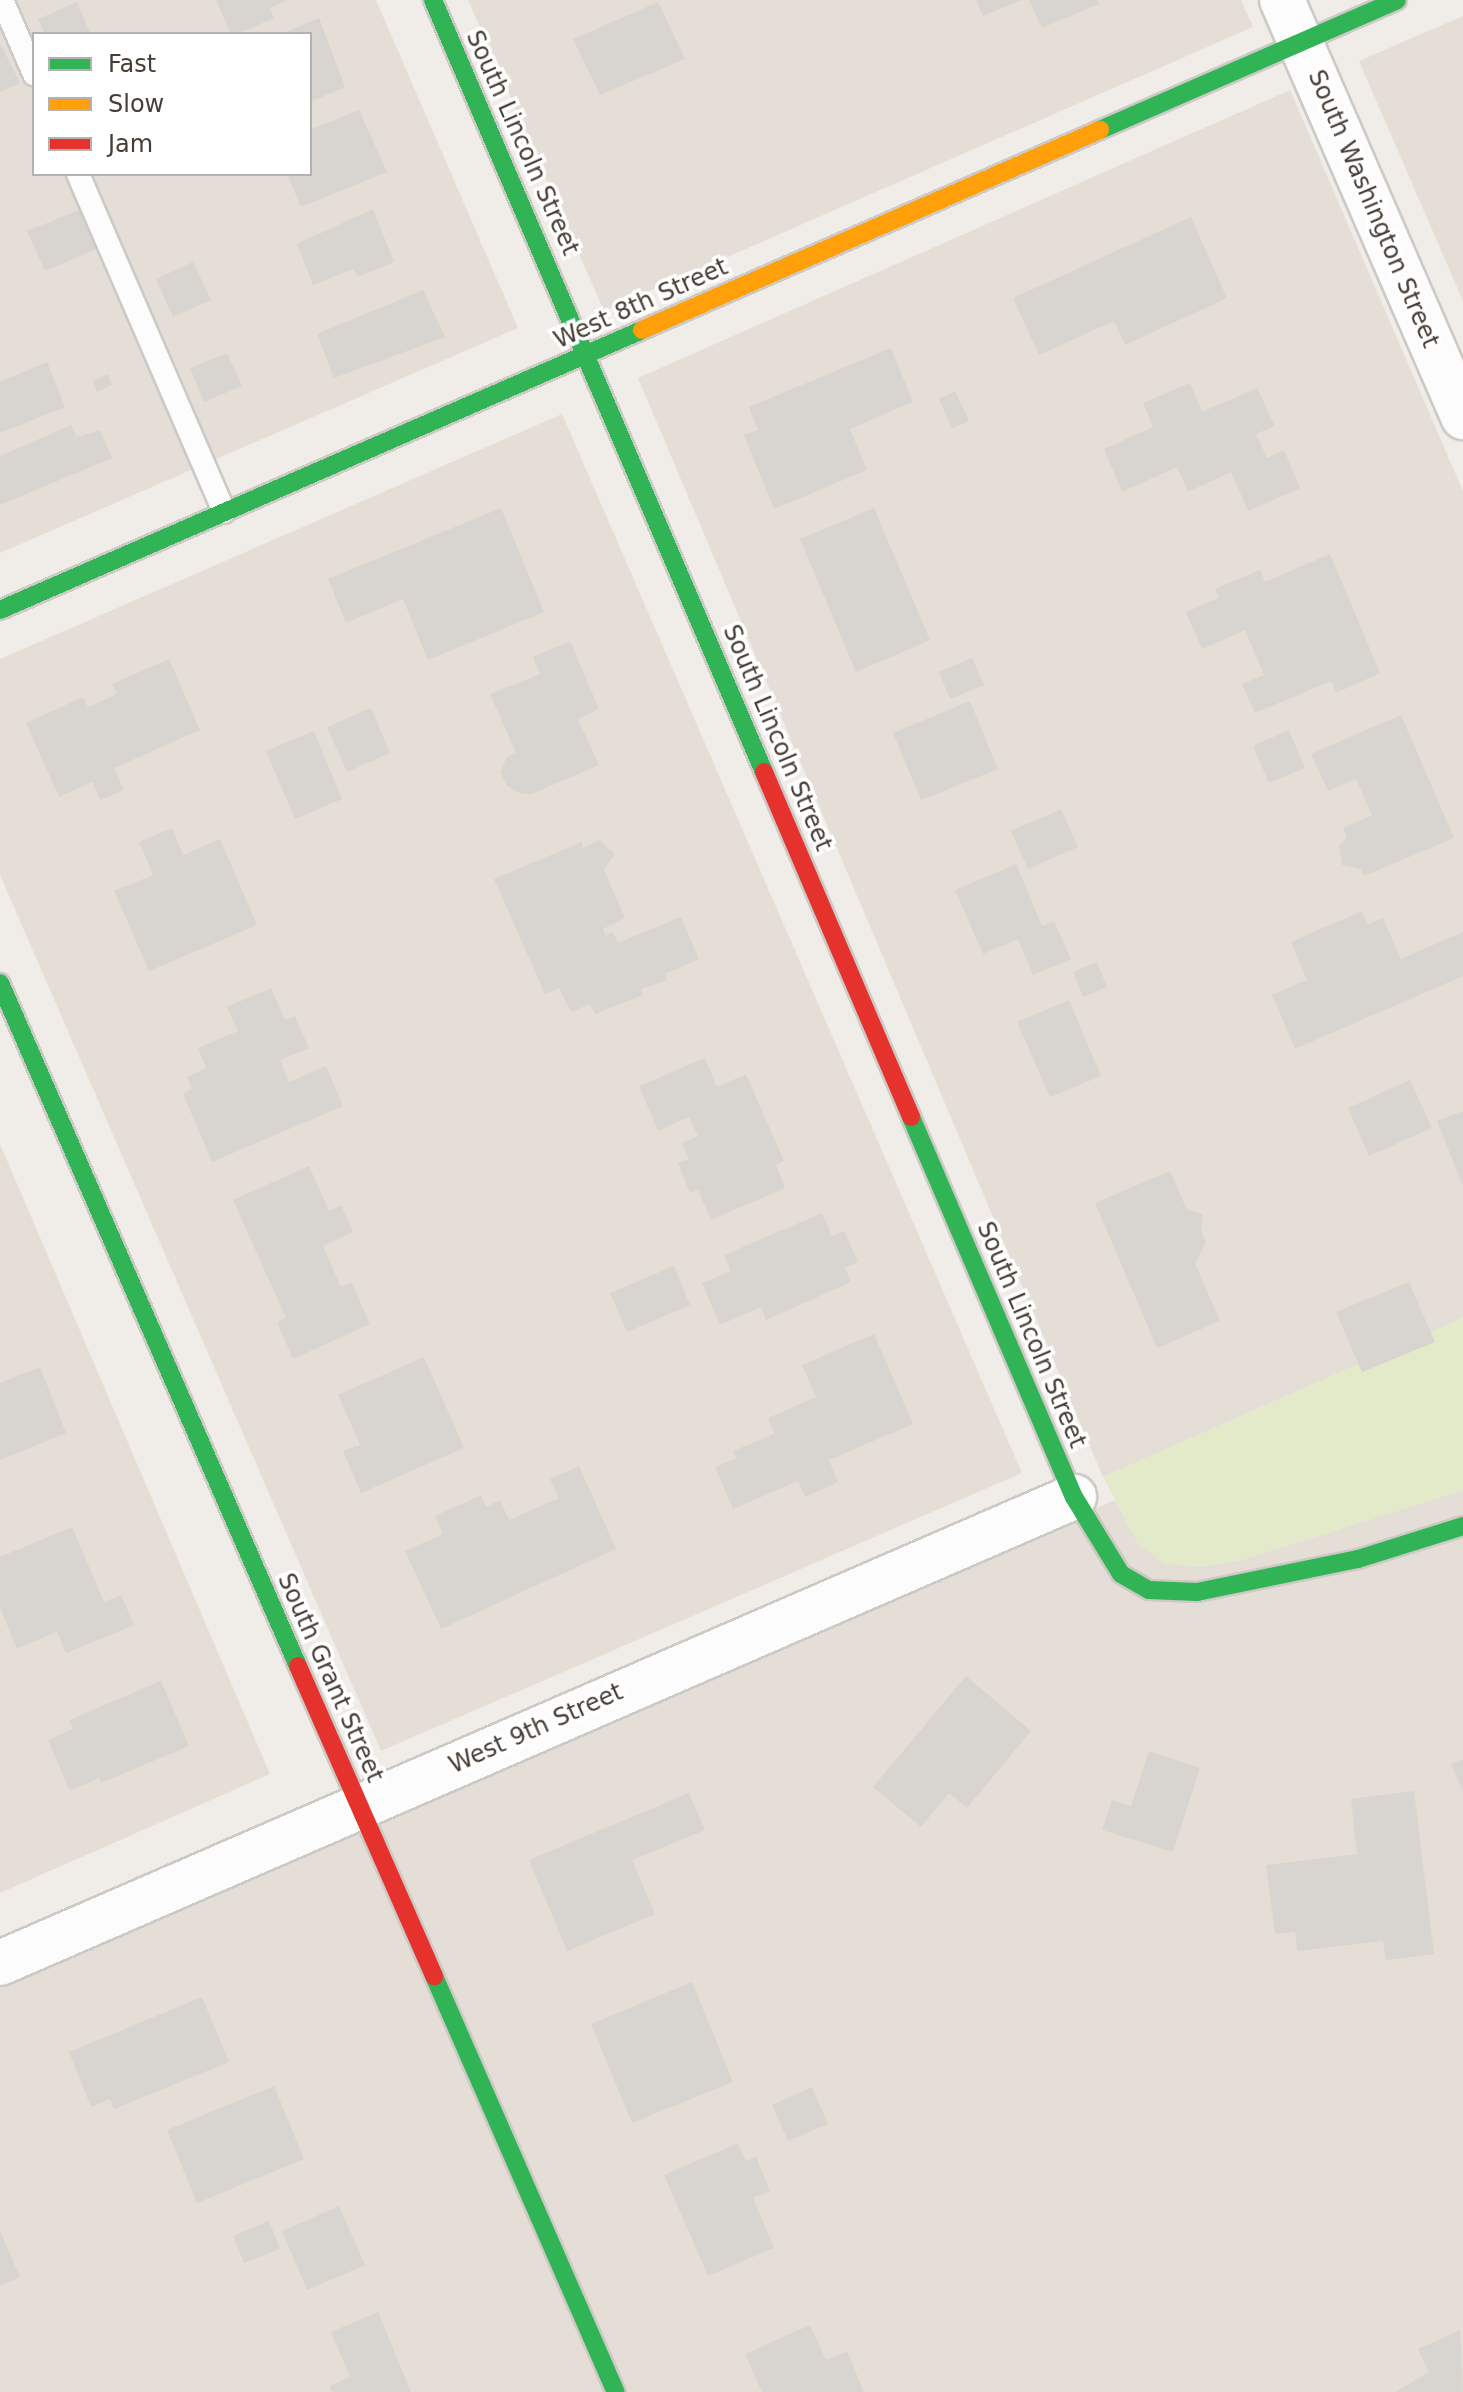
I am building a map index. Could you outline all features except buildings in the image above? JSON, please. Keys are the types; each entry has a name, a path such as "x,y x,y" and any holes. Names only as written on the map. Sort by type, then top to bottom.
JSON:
{"street":[{"name":"South Lincoln Street","path":"433,0 588,353 1074,1497 1121,1574 1149,1590 1197,1592 1280,1578 1463,1526"},
{"name":"South Washington Street","path":"1282,0 1463,417"},
{"name":"West 8th Street","path":"0,610 1397,0"},
{"name":"South Grant Street","path":"0,983 616,2392"},
{"name":"West 9th Street","path":"0,1963 1074,1497"}],"lane":[{"path":"2,0 32,69"},
{"path":"79,176 224,512"}],"shaded area":[{"path":"0,0 376,0 518,328 0,553"},
{"path":"468,0 1241,0 1253,27 604,311"},
{"path":"1463,16 1463,301 1359,61"},
{"path":"1290,90 1463,491 1463,1318 1103,1477 638,378"},
{"path":"562,414 1022,1473 381,1751 0,875 0,659"},
{"path":"0,1144 270,1774 0,1893"},
{"path":"1463,1490 1463,2392 0,2392 0,1987 1115,1500 1139,1545 1238,1561"}],"green space":[{"path":"1463,1318 1463,1490 1238,1561 1201,1567 1165,1564 1139,1545 1103,1477"}],"traffic: fast":[{"path":"433,0 764,772"},
{"path":"1100,130 1397,0"},
{"path":"0,610 642,330"},
{"path":"0,983 298,1666"},
{"path":"911,1117 1074,1497 1121,1574 1149,1590 1197,1592 1358,1559 1463,1526"},
{"path":"434,1976 616,2392"}],"traffic: slow":[{"path":"642,330 1100,130"}],"traffic: jam":[{"path":"764,772 911,1117"},
{"path":"298,1666 434,1976"}]}
